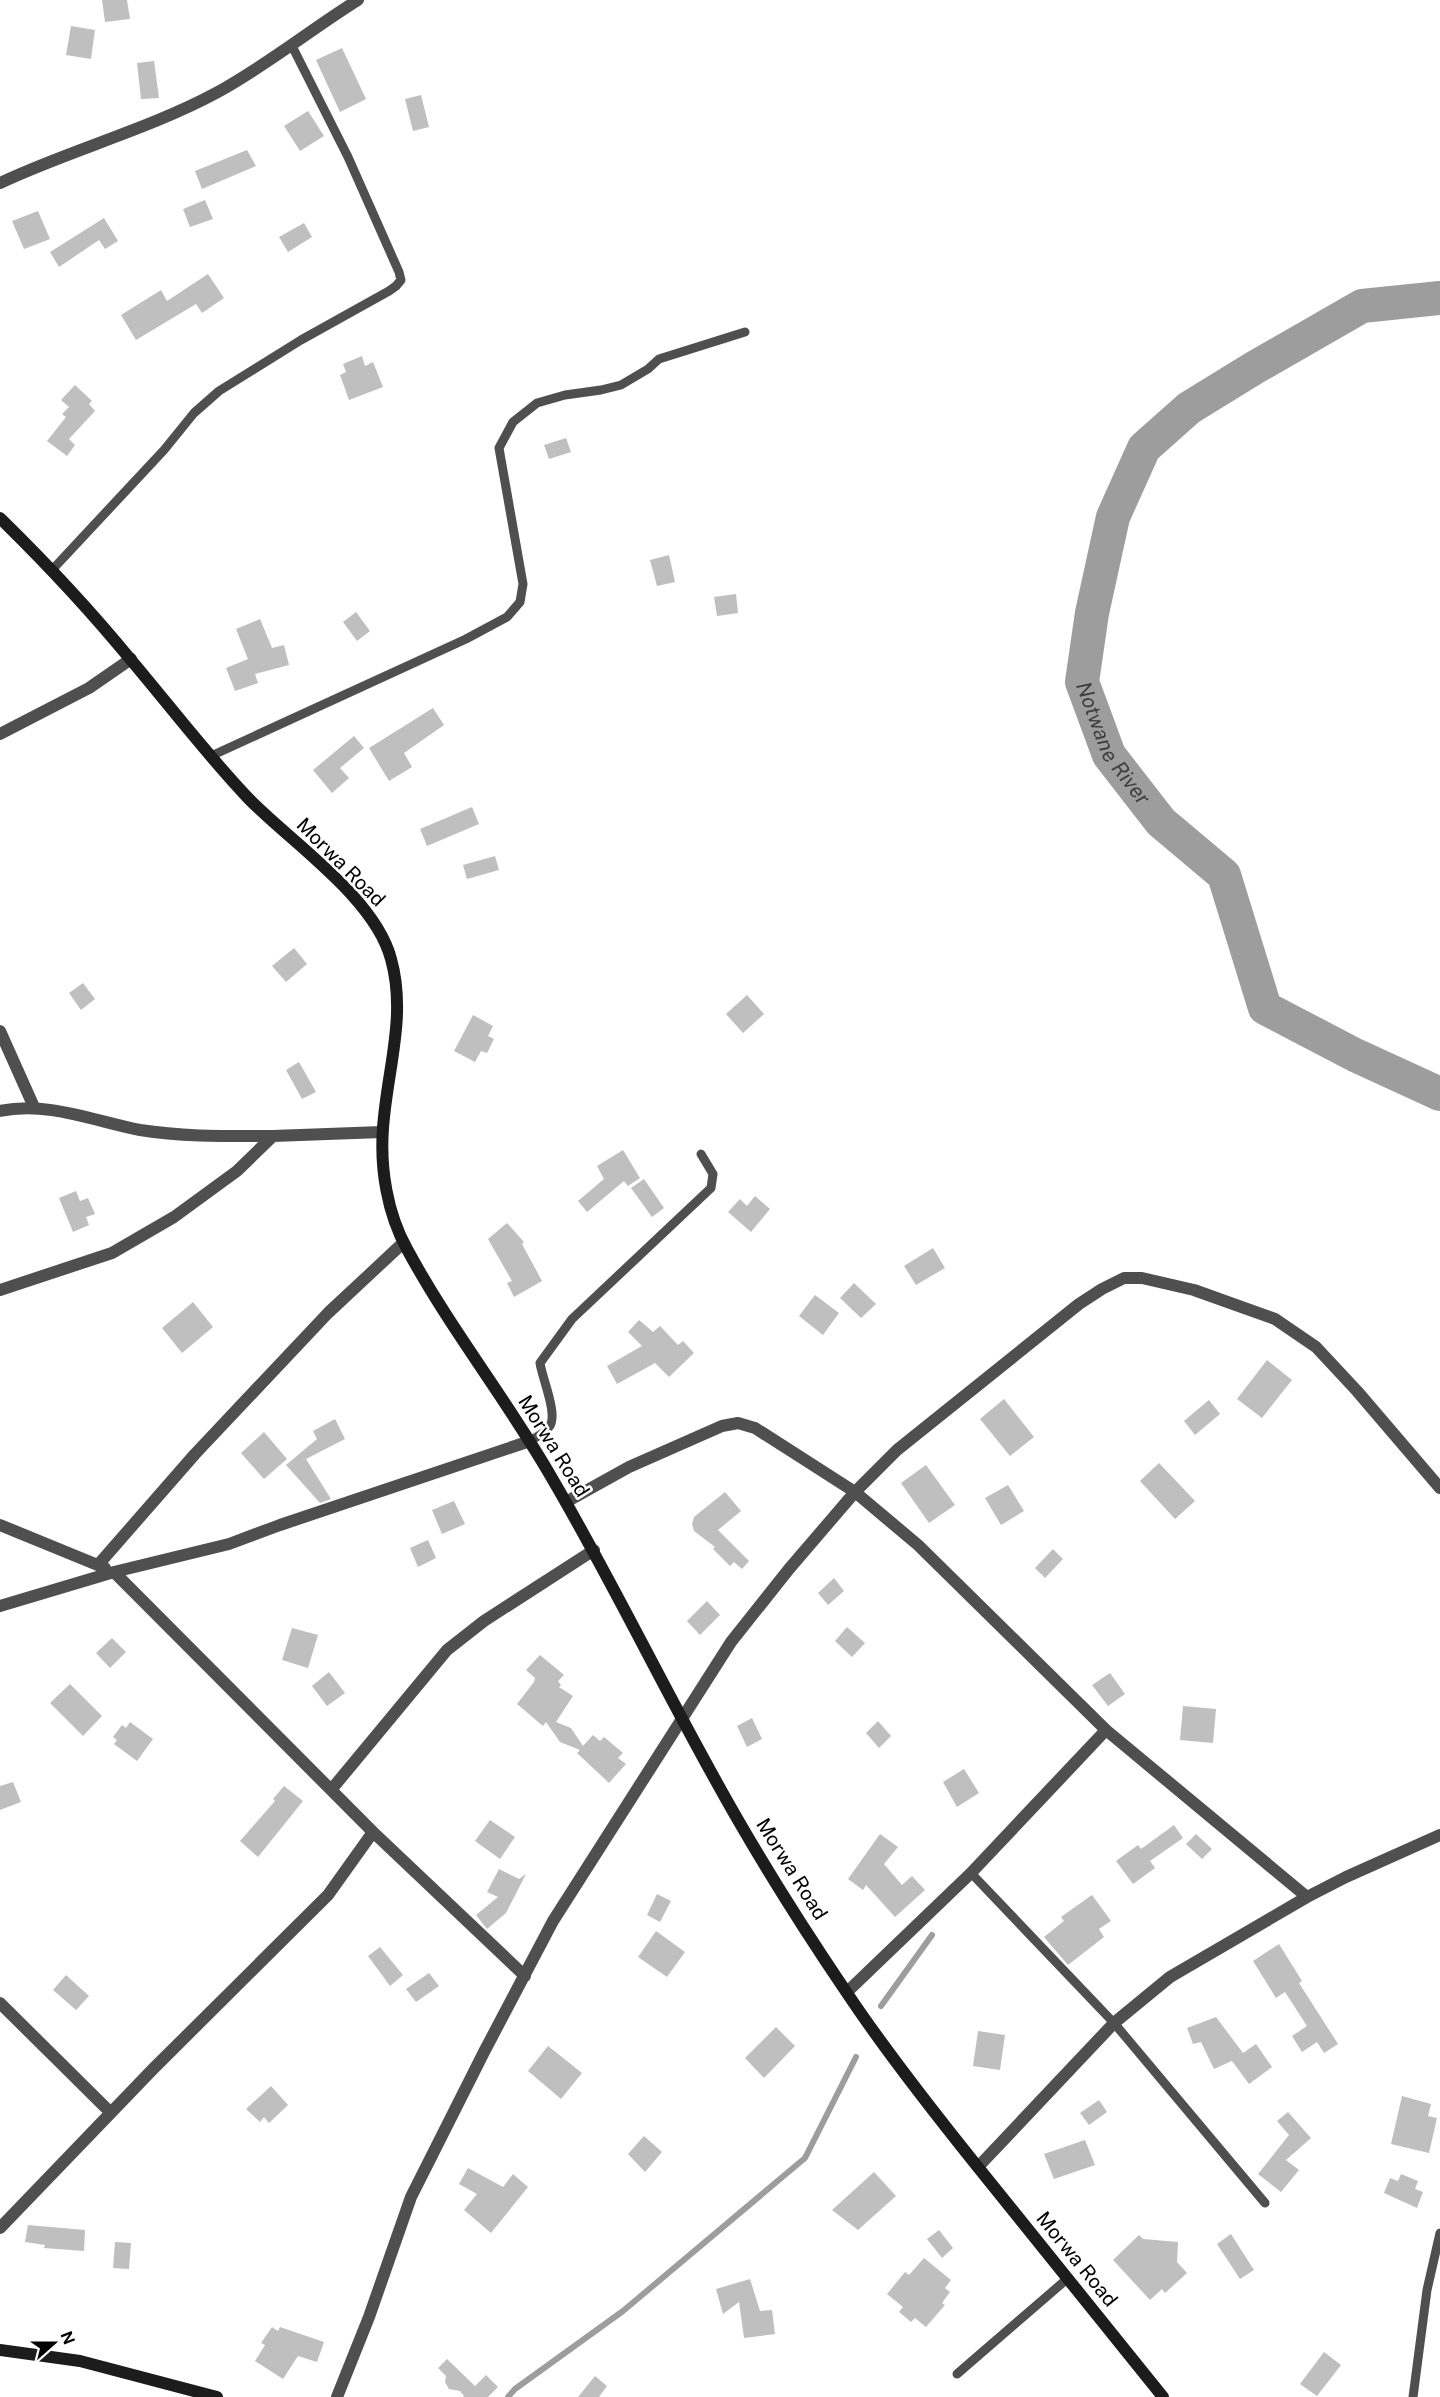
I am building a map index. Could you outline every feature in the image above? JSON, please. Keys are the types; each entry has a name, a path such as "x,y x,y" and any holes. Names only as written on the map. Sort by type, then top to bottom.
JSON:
{"main road":[{"name":"Morwa Road","path":"0,518 52,570 131,659 210,756 250,800 347,891 372,919 386,943 393,963 398,1024 382,1132 388,1199 392,1217 403,1243 462,1341 530,1441 567,1502 738,1820 847,1992 886,2049 978,2167 1163,2397"},
{"path":"0,2350 80,2361 217,2397"}],"street":[{"path":"0,183 43,162 92,146 215,93 292,46 358,0"},
{"path":"0,734 89,688 131,659"},
{"path":"0,1031 34,1107"},
{"path":"0,1111 34,1107 142,1130 196,1135 273,1136 382,1132"},
{"path":"0,1290 112,1253 174,1217 228,1178 273,1136"},
{"path":"98,1565 195,1454 328,1313 403,1243"},
{"path":"337,2397 369,2317 411,2197 553,1922 732,1642 789,1569 855,1492 897,1450 1079,1304 1102,1288 1124,1278 1142,1278 1194,1290 1275,1319 1316,1347 1440,1488"},
{"path":"567,1502 629,1467 722,1426 738,1423 755,1428 855,1492 918,1545 1106,1730 1307,1897"},
{"path":"0,1606 114,1572 229,1544 530,1441"},
{"path":"0,1525 114,1572 373,1832 525,1976"},
{"path":"331,1790 447,1650 484,1621 594,1550"},
{"path":"847,1992 971,1872 1106,1730"},
{"path":"0,2228 328,1895 373,1832"},
{"path":"978,2167 1114,2023 1170,1977 1307,1897 1440,1835"},
{"path":"0,2003 111,2113"}],"lane":[{"path":"52,570 164,450 194,413 219,391 301,340 389,291 400,280 399,272 348,157 292,46"},
{"path":"210,756 466,639 507,616 520,602 523,584 499,448 513,422 537,403 621,385 648,369 659,358 744,332"},
{"path":"530,1441 549,1428 553,1421 540,1363 572,1319 711,1188 713,1174 701,1154"},
{"path":"971,1872 1114,2023 1264,2204"},
{"path":"1413,2397 1427,2290 1440,2233"},
{"path":"957,2374 1067,2279"}],"building":[{"path":"102,0 127,0 130,19 105,22"},
{"path":"71,26 95,30 91,59 66,55"},
{"path":"342,48 366,99 340,112 316,60"},
{"path":"154,61 159,98 141,99 137,63"},
{"path":"421,95 429,127 413,131 405,99"},
{"path":"308,111 324,136 300,151 284,126"},
{"path":"247,150 256,166 202,189 195,171"},
{"path":"205,200 213,219 190,227 183,209"},
{"path":"38,211 50,239 24,249 12,221"},
{"path":"104,218 118,241 105,249 99,240 59,267 50,252"},
{"path":"304,223 312,237 288,252 279,237"},
{"path":"208,274 224,298 202,313 196,304 136,340 121,315 161,290 167,301"},
{"path":"362,356 365,366 373,362 383,387 349,400 340,375 346,372 343,364"},
{"path":"75,385 92,401 89,404 95,411 69,439 75,445 67,456 47,441 66,417 62,414 69,407 61,400"},
{"path":"566,438 571,452 549,459 544,445"},
{"path":"669,555 675,582 657,586 650,560"},
{"path":"736,594 738,613 717,616 714,597"},
{"path":"356,612 370,631 357,641 343,622"},
{"path":"260,619 272,648 284,645 289,665 255,674 258,683 235,691 226,668 248,659 236,629"},
{"path":"433,708 444,725 404,753 412,767 389,781 369,748"},
{"path":"354,736 364,748 340,768 349,778 332,793 313,770"},
{"path":"472,807 479,824 427,846 420,829"},
{"path":"495,856 499,870 467,879 463,865"},
{"path":"294,948 307,964 286,982 272,966"},
{"path":"83,983 95,999 81,1010 69,993"},
{"path":"747,995 764,1014 743,1033 726,1014"},
{"path":"473,1015 493,1026 488,1036 494,1039 487,1053 481,1051 475,1062 454,1051"},
{"path":"299,1062 316,1092 302,1099 286,1070"},
{"path":"623,1150 640,1178 628,1186 624,1181 587,1212 578,1201 604,1179 597,1166"},
{"path":"644,1179 664,1208 652,1217 631,1188"},
{"path":"76,1191 80,1201 88,1198 95,1214 86,1217 89,1225 73,1232 59,1198"},
{"path":"755,1196 770,1209 751,1232 728,1212 740,1199 747,1206"},
{"path":"507,1223 524,1242 522,1244 542,1281 514,1297 507,1283 512,1281 488,1239"},
{"path":"933,1248 945,1268 916,1285 904,1266"},
{"path":"854,1283 876,1304 861,1318 840,1298"},
{"path":"815,1295 839,1313 823,1335 799,1316"},
{"path":"193,1302 213,1327 182,1353 162,1328"},
{"path":"639,1320 653,1332 660,1326 678,1345 683,1341 694,1353 669,1377 655,1363 617,1384 607,1366 642,1346 628,1332"},
{"path":"1267,1360 1292,1380 1262,1418 1237,1399"},
{"path":"1004,1399 1034,1437 1010,1456 980,1419"},
{"path":"1209,1400 1220,1414 1195,1435 1184,1421"},
{"path":"335,1419 345,1439 306,1459 331,1499 320,1503 286,1465 317,1439 313,1431"},
{"path":"264,1432 287,1459 264,1479 241,1453"},
{"path":"1159,1463 1195,1501 1175,1519 1140,1481"},
{"path":"926,1465 955,1505 929,1523 901,1483"},
{"path":"1008,1485 1024,1511 1001,1525 985,1498"},
{"path":"725,1492 741,1511 718,1530 749,1561 742,1569 734,1562 730,1566 713,1549 715,1547 694,1531 692,1524 694,1517"},
{"path":"454,1501 465,1524 442,1534 432,1510"},
{"path":"428,1540 436,1558 418,1567 410,1548"},
{"path":"1053,1549 1063,1559 1045,1578 1035,1568"},
{"path":"834,1578 844,1591 828,1605 818,1593"},
{"path":"707,1601 720,1615 700,1635 687,1621"},
{"path":"847,1627 865,1643 852,1657 835,1641"},
{"path":"292,1628 318,1635 308,1668 282,1660"},
{"path":"112,1638 126,1652 110,1668 96,1653"},
{"path":"540,1655 564,1675 558,1681 561,1685 559,1687 573,1696 556,1722 571,1728 583,1746 593,1735 600,1741 604,1737 623,1753 618,1758 626,1764 609,1783 577,1753 580,1750 560,1742 546,1722 543,1726 517,1704 534,1682 535,1678 526,1670"},
{"path":"329,1672 345,1693 327,1706 312,1686"},
{"path":"1110,1673 1125,1694 1108,1706 1092,1685"},
{"path":"70,1684 102,1716 83,1736 50,1703"},
{"path":"1183,1706 1216,1709 1213,1743 1180,1740"},
{"path":"752,1718 762,1739 747,1747 737,1726"},
{"path":"878,1721 891,1736 879,1748 866,1733"},
{"path":"130,1722 153,1739 137,1761 114,1744 117,1740 113,1737 122,1725 126,1728"},
{"path":"964,1769 979,1793 957,1807 943,1782"},
{"path":"13,1782 21,1802 0,1810 0,1786"},
{"path":"284,1786 303,1801 258,1857 240,1841 275,1801 273,1799"},
{"path":"490,1820 515,1837 500,1859 475,1841"},
{"path":"1174,1825 1183,1838 1150,1861 1155,1868 1133,1884 1116,1861 1138,1845 1141,1849"},
{"path":"880,1834 898,1847 884,1864 902,1885 912,1876 925,1890 895,1917 866,1885 863,1890 848,1879"},
{"path":"1196,1834 1212,1849 1202,1859 1186,1844"},
{"path":"499,1869 519,1879 526,1874 506,1913 487,1929 476,1915 498,1897 487,1892"},
{"path":"657,1894 671,1901 660,1922 647,1915"},
{"path":"1092,1895 1111,1921 1099,1929 1104,1937 1068,1965 1044,1937 1064,1921 1061,1917"},
{"path":"656,1931 685,1952 667,1977 638,1957"},
{"path":"1279,1944 1302,1981 1299,1983 1338,2044 1324,2053 1317,2042 1302,2052 1292,2036 1307,2026 1285,1992 1276,1998 1253,1961"},
{"path":"380,1947 403,1975 390,1986 368,1956"},
{"path":"429,1973 439,1986 416,2002 406,1989"},
{"path":"66,1975 89,1996 76,2010 53,1990"},
{"path":"1216,2017 1243,2053 1256,2044 1272,2067 1249,2084 1232,2061 1234,2060 1214,2069 1201,2042 1193,2044 1187,2028"},
{"path":"776,2027 795,2046 764,2078 745,2058"},
{"path":"978,2031 1005,2035 1000,2070 973,2066"},
{"path":"548,2046 582,2073 561,2099 528,2071"},
{"path":"271,2086 288,2105 269,2123 264,2117 260,2122 246,2109"},
{"path":"1402,2096 1431,2104 1428,2116 1437,2118 1429,2153 1391,2144"},
{"path":"1099,2100 1107,2112 1089,2125 1080,2113"},
{"path":"1288,2112 1311,2138 1286,2160 1299,2170 1281,2192 1258,2174 1289,2135 1277,2121"},
{"path":"644,2136 662,2152 645,2172 628,2154"},
{"path":"1085,2140 1095,2165 1054,2179 1044,2154"},
{"path":"468,2168 503,2187 513,2174 528,2187 491,2233 464,2210 477,2194 459,2184"},
{"path":"874,2172 896,2196 858,2230 832,2210"},
{"path":"1401,2174 1418,2181 1415,2189 1423,2192 1417,2208 1384,2193 1390,2178 1398,2181"},
{"path":"28,2225 85,2230 84,2251 44,2248 45,2245 25,2242"},
{"path":"939,2230 953,2248 942,2258 927,2239"},
{"path":"1231,2234 1254,2270 1240,2279 1217,2244"},
{"path":"1139,2235 1143,2239 1178,2242 1177,2262 1187,2273 1165,2293 1162,2289 1150,2300 1113,2260"},
{"path":"115,2242 131,2243 129,2269 113,2268"},
{"path":"924,2258 951,2280 945,2288 950,2292 942,2303 945,2305 926,2327 915,2318 911,2322 899,2312 903,2307 887,2294 905,2272 909,2275"},
{"path":"750,2279 760,2311 772,2310 775,2334 744,2338 739,2302 723,2314 716,2289"},
{"path":"272,2327 278,2331 280,2327 324,2342 317,2362 298,2356 283,2379 255,2361 265,2345 261,2343"},
{"path":"1324,2352 1341,2365 1317,2396 1300,2384"},
{"path":"447,2359 475,2386 486,2375 498,2387 488,2397 463,2397 460,2391 449,2389 445,2382 446,2376 438,2368"},
{"path":"595,2376 607,2386 599,2397 578,2397"}],"waterway":[{"name":"Notwane River","path":"1440,298 1362,306 1189,408 1144,448 1113,517 1092,613 1082,682 1109,755 1161,822 1224,875 1265,1008 1355,1055 1440,1094"},
{"path":"881,2006 932,1935"},
{"path":"508,2397 515,2389 623,2311 805,2158 856,2057"}]}
